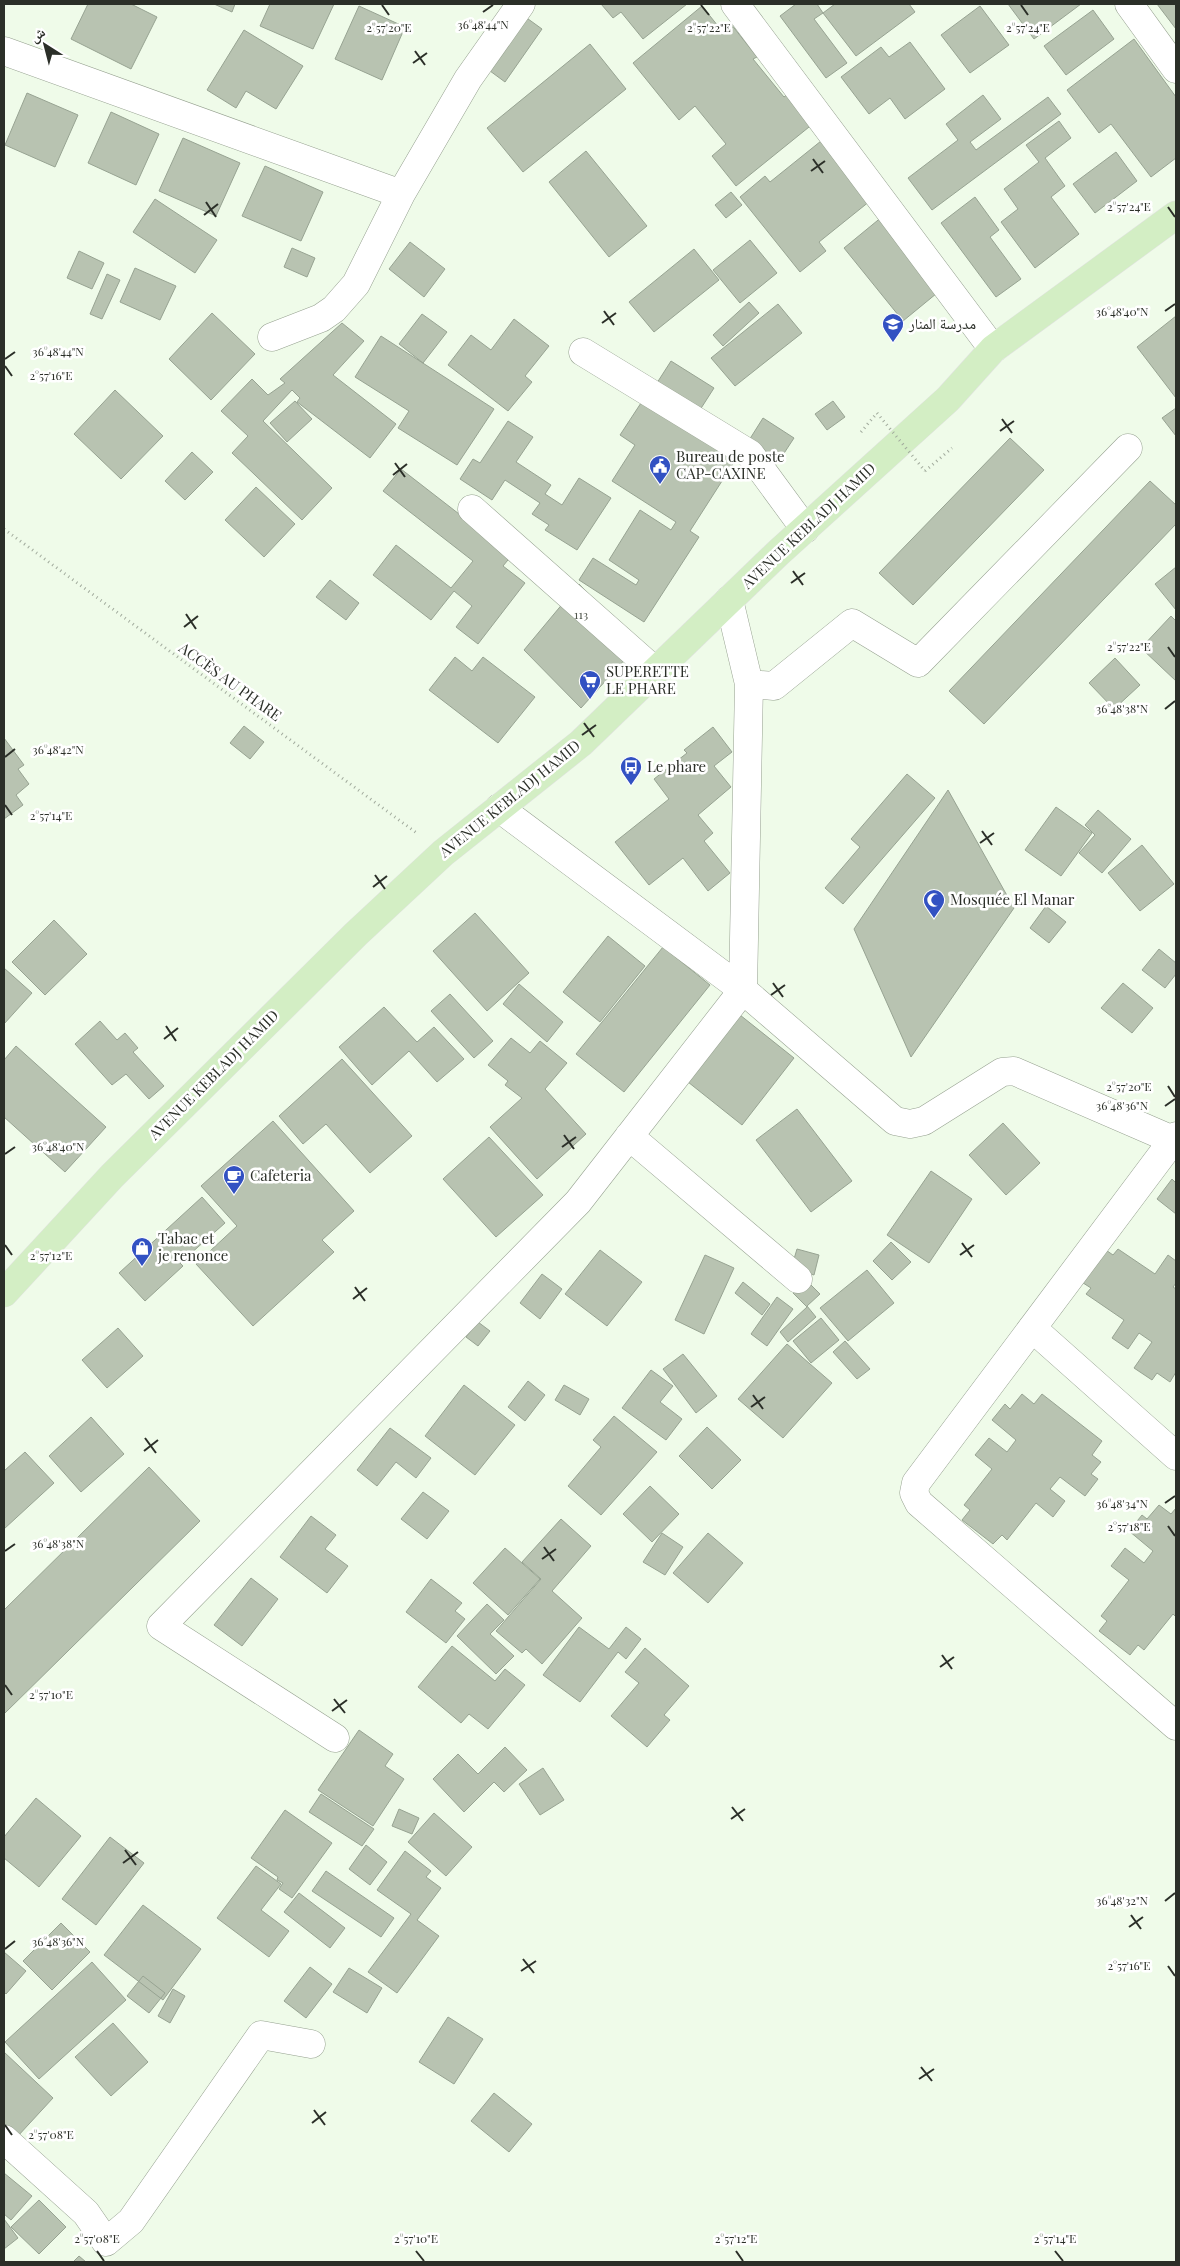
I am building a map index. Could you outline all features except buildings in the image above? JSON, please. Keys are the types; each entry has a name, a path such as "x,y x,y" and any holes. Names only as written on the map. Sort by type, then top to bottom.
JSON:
{"main road":[{"name":"AVENUE KEBLADJ HAMID","path":"4,1293 112,1176 442,853 581,743 729,600 948,399 993,349 1176,215"}],"street":[{"path":"272,337 321,318 346,297 356,284 401,194 468,79 521,4"},
{"path":"735,4 993,349"},
{"path":"1129,4 1176,69"},
{"path":"4,51 401,194"},
{"path":"583,352 750,454 805,529"},
{"path":"749,684 774,686 852,623 918,663 1128,448"},
{"path":"472,509 655,672"},
{"path":"335,1738 161,1626 578,1202 743,990 749,684 729,600"},
{"path":"499,808 743,990 895,1121 910,1124 924,1121 1002,1072 1014,1071 1175,1138 916,1483 914,1493 919,1503 1176,1726"},
{"path":"629,1136 798,1279"},
{"path":"1032,1328 1176,1456"},
{"path":"4,2138 86,2213 106,2242 131,2221 260,2035 311,2044"}],"path":[{"path":"877,413 925,471 952,448"},
{"name":"ACCÈS AU PHARE","path":"4,529 442,853"}],"place":[{"name":"مدرسة المنار","path":"893,343"},
{"name":"Bureau de poste CAP-CAXINE","path":"660,485"},
{"name":"SUPERETTE LE PHARE","path":"590,700"},
{"name":"Le phare","path":"631,786"},
{"name":"Mosquée El Manar","path":"934,919"},
{"name":"Cafeteria","path":"234,1195"},
{"name":"Tabac et je renonce","path":"142,1267"}]}
